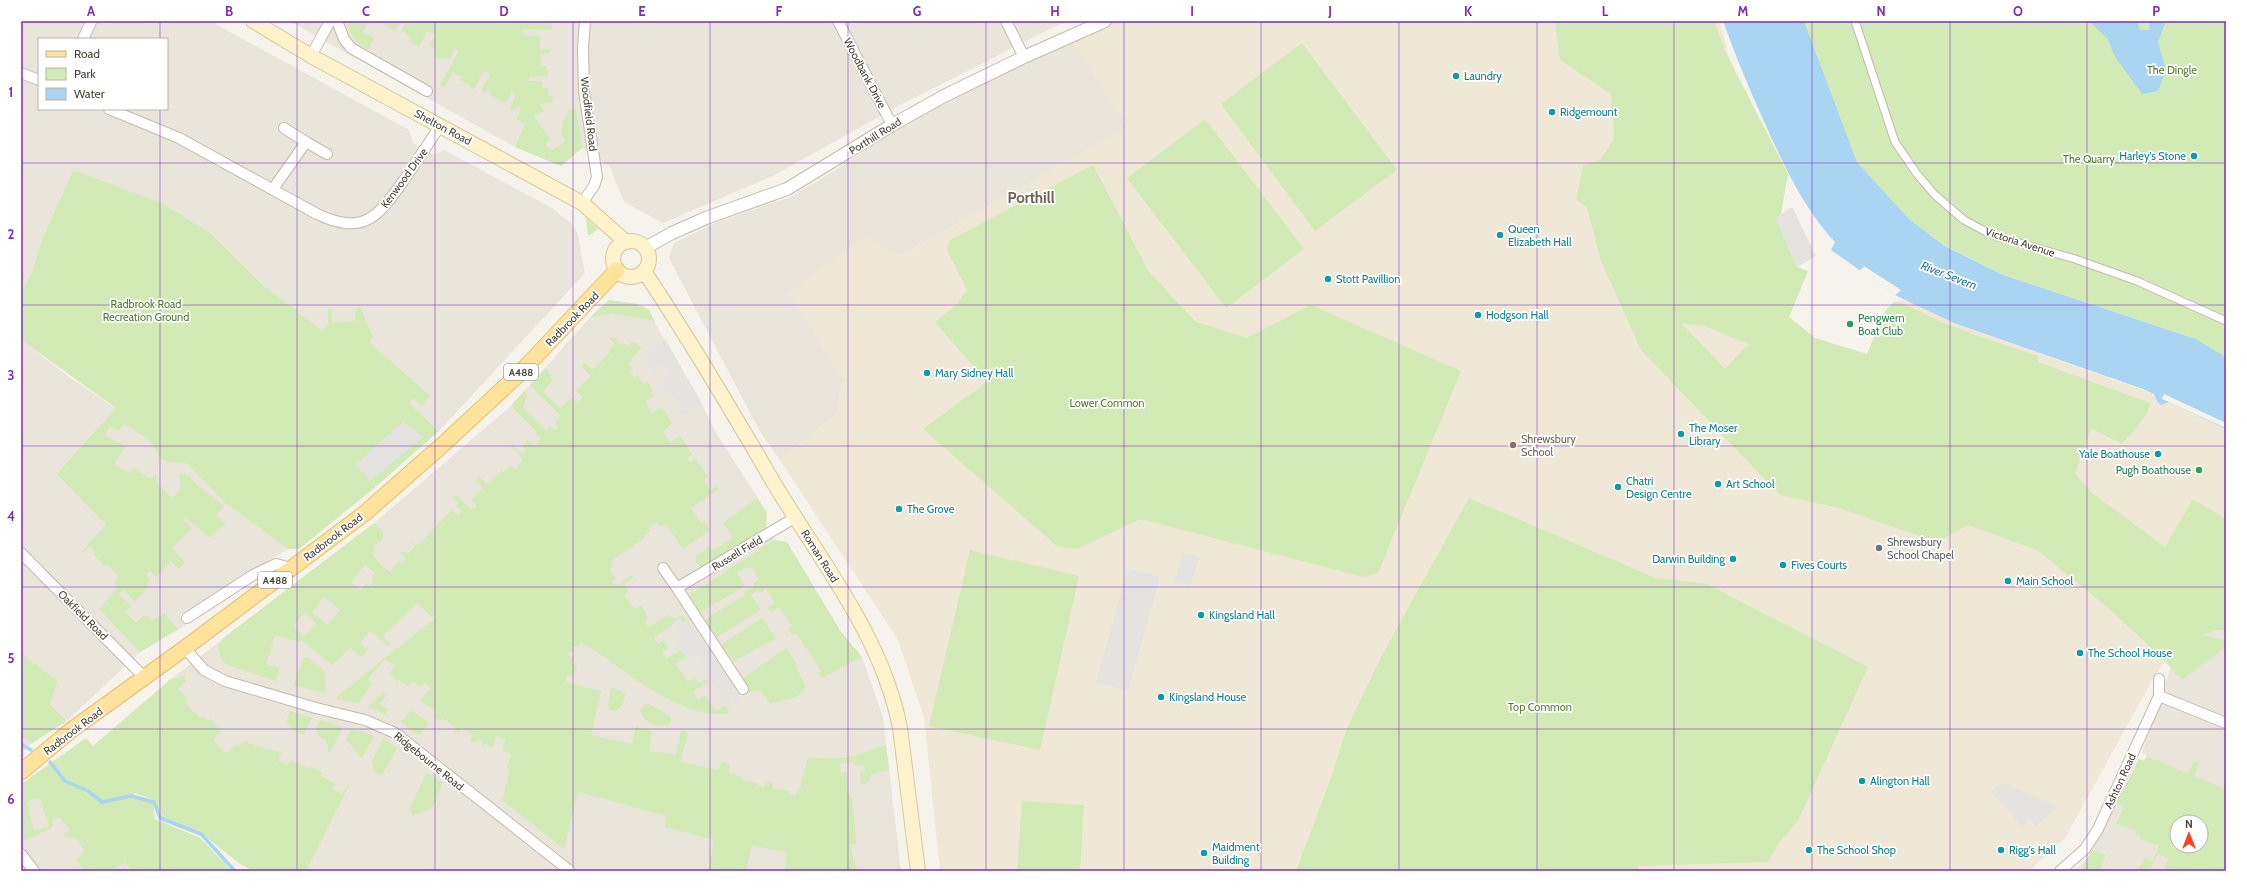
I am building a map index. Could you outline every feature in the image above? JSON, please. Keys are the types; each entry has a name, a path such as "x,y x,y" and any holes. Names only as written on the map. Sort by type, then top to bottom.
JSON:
{"main road":[{"name":"Shelton Road","path":"253,21 311,56 582,203 626,242"},
{"path":"634,241 645,248 649,258 644,271 634,277 626,276 617,270 614,264 613,255 616,248 626,242 634,241"},
{"name":"Radbrook Road","path":"21,772 70,731 145,678 365,513 439,448 519,374 617,270"},
{"name":"Roman Road","path":"644,271 844,593 875,651 898,715 918,871"}],"street":[{"path":"311,56 330,21"},
{"path":"337,21 344,39 351,48 427,91"},
{"name":"Woodfield Road","path":"582,203 594,186 597,177 584,91 583,48 585,21"},
{"name":"Woodbank Drive","path":"838,21 892,125"},
{"path":"1006,21 1024,57"},
{"name":"Porthill Road","path":"645,248 672,233 706,218 787,190 892,125 944,96 1024,57 1105,21"},
{"name":"Victoria Avenue","path":"1855,21 1895,142 1917,174 1935,195 1964,220 1992,235 2075,259 2137,281 2226,321"},
{"path":"83,38 91,22"},
{"path":"21,73 38,80"},
{"name":"Kenwood Drive","path":"111,110 179,138 333,221 348,224 365,221 384,209 440,126"},
{"path":"284,128 327,154"},
{"path":"273,189 306,142"},
{"name":"Russell Field","path":"677,588 796,517"},
{"name":"Oakfield Road","path":"21,553 145,678"},
{"path":"187,618 253,575 276,564 291,568"},
{"path":"663,568 743,689"},
{"name":"Ridgebourne Road","path":"185,648 204,670 225,681 316,708 365,720 395,733 570,871"},
{"name":"Ashton Road","path":"2060,871 2085,849 2098,829 2159,696 2159,679"},
{"path":"2159,696 2226,723"},
{"path":"21,854 34,871"}],"shaded area":[{"path":"21,21 210,21 409,130 413,143 434,155 444,150 552,208 573,225 578,235 585,273 439,431 358,358 264,286 209,232 162,203 73,170 41,242 32,272 21,292"},
{"path":"289,21 1066,21 898,106 773,176 663,223 624,202 610,167 582,148 561,166 515,147"},
{"name":"Shrewsbury School","path":"1117,21 1720,21 1748,139 1776,217 1797,267 1808,271 1789,317 1815,338 1867,354 1885,311 1894,302 1906,299 1954,323 2154,394 2226,429 2226,630 2216,630 2179,642 2154,677 2065,838 2029,871 940,871 924,717 898,640 780,460 836,414 843,381 789,292 864,236 901,256 1127,127 1073,41"},
{"path":"1073,41 1128,127 900,256 789,292 843,380 836,414 780,460 759,430 669,258 674,243 717,222 788,198 818,181 893,132 949,101 1023,62"},
{"path":"1792,207 1816,256 1797,267 1776,217"},
{"path":"609,300 637,304 649,310 702,404 715,431 767,513 766,530 774,540 787,542 841,632 862,657 883,717 901,871 253,871 239,863 199,831 161,817 154,800 135,793 93,746 171,679 374,523 511,406 593,314"},
{"path":"665,339 702,404 683,416 679,411 682,409 670,392 667,393 660,384 671,375 662,364 654,370 644,360"},
{"path":"21,340 69,377 162,439 224,502 288,549 180,615 186,625 140,652 67,721 50,704 58,681 21,653"},
{"path":"403,422 423,437 370,481 356,464"},
{"path":"1183,552 1199,557 1190,586 1174,581"},
{"path":"1128,568 1160,577 1128,691 1096,682"},
{"path":"680,618 683,622 687,620 743,699 735,704 732,701 724,706 719,698 723,694 720,688 717,690 711,680 708,682 705,680 708,678 695,652 686,657 674,641 681,637 673,622"},
{"path":"2216,630 2226,630 2226,871 2075,871 2087,859 2139,759 2144,761 2147,756 2142,753 2179,642"},
{"path":"21,736 32,743 21,754"},
{"path":"2002,782 2057,808 2035,826 2030,820 2022,827 1991,791"},
{"path":"21,784 153,803 155,819 200,838 232,871 21,871"}],"green space":[{"path":"347,21 369,21 363,32 374,38 368,50 354,38 349,30"},
{"path":"379,21 401,21 395,31"},
{"path":"406,21 549,21 549,25 552,25 552,30 523,29 523,35 540,36 540,49 550,49 550,53 540,54 541,66 547,66 548,76 529,77 529,81 542,81 542,88 548,88 548,95 553,95 553,102 539,104 544,110 534,117 551,140 546,143 547,147 552,150 566,141 561,134 563,120 570,109 576,108 582,148 561,166 515,147 525,124 517,120 521,108 517,107 515,111 510,109 516,94 512,92 506,103 489,95 491,91 488,89 485,93 481,91 490,74 484,71 473,90 470,89 471,86 460,80 462,77 453,72 444,88 440,85 459,51 455,49 449,59 443,57 441,59 433,55 435,49 429,46 435,35 427,30 419,47 409,41 411,36 401,31"},
{"path":"1555,21 1714,21 1725,51 1788,174 1781,214 1776,218 1797,267 1808,271 1789,317 1815,338 1867,354 1885,311 1894,302 1902,303 1941,322 2038,356 2038,362 2150,403 2149,409 2143,420 2122,444 2091,428 2075,474 2092,493 2165,547 2193,499 2226,519 2226,630 2216,630 2202,635 2226,640 2226,647 2182,680 2162,658 2106,606 2037,550 1968,525 1937,542 1839,508 1780,495 1641,350 1601,261 1587,207 1576,200 1583,166 1601,159 1614,139 1611,94 1560,60","holes":["1681,323 1704,326 1751,345 1743,349 1725,369"]},
{"name":"The Quarry","path":"1804,21 2226,21 2226,357 2196,339 2003,275 1946,246 1909,219 1857,162"},
{"path":"1302,43 1397,170 1315,231 1221,104"},
{"path":"1205,119 1304,249 1226,308 1127,178"},
{"name":"Lower Common","path":"1093,165 1149,272 1196,322 1247,338 1311,305 1461,371 1378,573 1363,577 1141,519 1077,549 1058,547 923,429 987,382 935,322 956,305 967,290 947,250 950,240"},
{"name":"Radbrook Road Recreation Ground","path":"73,170 162,203 209,232 264,286 322,330 328,324 328,309 331,310 332,323 355,321 355,312 357,312 357,308 360,307 373,337 369,342 430,396 422,406 414,398 409,403 439,431 373,489 299,549 288,549 224,502 186,463 166,461 162,459 145,437 124,424 119,431 110,426 105,435 125,446 114,464 130,473 134,468 151,479 156,473 157,483 172,498 181,489 179,473 189,475 195,483 224,506 216,515 226,523 210,538 186,518 183,520 192,528 172,548 185,562 179,569 171,561 157,577 150,571 146,575 150,579 147,582 149,585 135,602 124,590 119,594 131,606 125,612 136,623 145,614 151,620 165,614 178,629 140,652 99,609 118,587 114,583 119,577 107,564 101,568 103,564 93,554 95,551 90,546 83,553 82,551 106,525 57,474 116,408 21,340 21,292 32,272 41,242"},
{"path":"586,218 598,229 590,235 588,235"},
{"path":"609,300 637,304 649,310 654,321 611,313 590,318"},
{"path":"608,337 618,338 617,343 630,345 630,342 637,343 637,346 642,347 628,363 633,369 630,373 634,377 637,375 644,384 647,382 653,390 651,392 654,395 645,402 652,413 662,407 672,423 663,432 670,443 680,436 692,454 687,458 690,463 696,459 708,477 703,480 710,490 717,486 719,489 691,508 701,523 704,522 710,530 683,549 666,525 659,526 657,522 648,528 650,532 644,536 645,538 611,561 614,565 609,569 616,578 612,580 613,583 618,585 632,574 634,577 624,584 629,591 624,595 634,609 641,605 648,618 645,622 647,625 650,626 667,615 676,619 682,615 687,620 683,622 680,619 673,622 674,624 654,637 658,644 664,640 669,648 662,653 666,659 681,650 686,657 676,664 688,682 695,678 698,683 705,680 708,682 693,692 698,700 705,696 716,711 725,705 731,713 714,714 695,710 677,703 640,683 593,649 580,643 579,646 574,646 573,652 569,653 568,656 573,658 572,664 577,665 574,676 567,675 566,682 601,691 591,735 632,744 636,726 652,731 649,749 650,752 654,753 657,751 676,755 681,730 688,732 680,762 719,770 721,762 730,764 729,773 742,776 741,780 758,783 758,786 764,787 766,781 773,783 772,788 790,791 789,795 795,796 800,789 808,757 848,757 886,745 889,770 873,774 866,784 861,784 860,772 865,771 864,765 853,766 853,762 840,764 841,772 846,772 848,793 853,802 856,844 850,845 857,871 784,871 787,853 752,845 746,871 708,871 714,840 665,827 667,816 578,792 564,849 502,800 510,770 507,769 511,754 502,751 505,739 496,736 493,747 484,744 482,749 482,741 479,739 474,743 470,740 473,735 462,728 459,732 454,732 456,728 442,718 439,722 433,717 437,712 420,700 431,688 424,682 420,687 412,681 408,686 399,680 397,682 389,673 395,666 385,659 368,679 372,683 358,704 337,699 337,696 434,619 417,603 383,636 391,644 388,646 370,631 360,643 368,650 361,657 350,648 332,665 301,640 300,642 275,635 266,664 279,668 276,681 228,665 221,659 218,646 222,639 374,523 383,531 383,539 375,545 373,554 378,562 390,572 399,561 402,564 406,559 401,553 403,550 408,554 415,547 410,540 417,546 452,510 458,515 462,511 456,506 458,503 452,497 456,494 470,509 475,509 476,505 471,500 483,488 475,480 479,476 487,484 502,470 504,472 510,466 516,469 523,459 511,446 513,445 522,454 526,450 522,446 528,440 534,446 541,439 535,433 536,431 511,406 524,391 527,396 523,407 546,431 550,427 556,430 558,426 555,422 561,416 530,385 546,368 553,380 543,392 560,408 571,398 577,403 583,397 576,390 591,376 581,366 584,362 593,370 610,352 608,350 615,344","holes":["365,565 375,573 372,577 374,580 369,586 366,584 361,590 351,582","324,597 340,610 328,625 312,612","305,612 316,623 304,636 293,626"]},
{"path":"757,498 767,513 766,530 702,569 695,561 696,555 709,547 712,551 733,538 723,523"},
{"name":"Top Common","path":"1469,498 1656,578 1707,584 1868,667 1798,821 1780,841 1768,862 1638,866 1638,871 1296,871 1331,778 1347,728 1381,657"},
{"path":"774,540 787,542 841,632 862,657 822,678 819,673 821,671 796,633 792,635 788,629 792,626 779,607 771,612 767,608 775,603 766,589 760,593 758,590 751,595 761,610 715,638 704,620 745,595 744,592 754,586 753,583 759,579 752,568 746,567 737,573 745,586 699,613 690,599 691,594"},
{"path":"970,550 1079,576 1040,750 929,726"},
{"path":"762,618 776,638 734,661 723,647 723,643"},
{"path":"786,648 797,665 795,666 806,687 797,697 770,704 761,690 749,692 742,679"},
{"path":"21,653 58,681 50,704 67,721 32,743 21,736"},
{"path":"304,658 309,658 324,671 326,692 323,693 293,685"},
{"path":"184,676 186,681 178,689 188,699 185,703 200,718 203,716 208,721 210,718 221,730 213,739 225,754 236,745 239,746 245,741 258,747 282,752 278,761 288,765 291,760 309,769 310,766 322,772 320,776 335,783 332,789 342,794 347,785 349,786 306,871 253,871 239,863 199,831 161,817 154,800 135,793 133,798 153,803 155,819 200,838 232,871 131,871 126,862 110,871 86,871 76,861 84,851 77,839 63,836 70,830 59,817 53,818 53,827 24,841 21,837 21,784 86,738 93,746 171,679","holes":["40,798 49,827 34,831 27,801"]},
{"path":"611,687 626,694 623,704 616,711 611,711 608,704"},
{"path":"383,692 387,695 379,704 387,709 387,715 368,707"},
{"path":"649,704 671,717 671,722 663,726 653,724 644,718 640,710 644,705"},
{"path":"410,710 429,723 419,736 401,722"},
{"path":"290,711 312,718 303,735 291,728 286,722"},
{"path":"320,720 343,727 329,754 326,740 319,737 316,730"},
{"path":"351,728 374,736 362,758 346,740"},
{"path":"383,739 397,748 382,775 374,772 372,761"},
{"path":"2147,756 2188,774 2194,761 2199,763 2194,776 2226,789 2226,871 2164,871 2168,858 2158,854 2149,871 2138,871 2145,858 2153,862 2159,845 2140,839 2141,836 2135,834 2136,830 2116,824 2124,807 2117,803 2139,759 2144,761"},
{"path":"427,772 442,783 436,802 426,811 412,815 410,808"},
{"path":"1022,801 1084,805 1080,871 1017,871"},
{"path":"2092,850 2106,855 2099,871 2081,871"}],"water":[{"name":"River Severn","path":"1723,21 1804,21 1857,162 1909,219 1945,246 2003,275 2196,339 2226,357 2226,429 2169,402 2161,405 2158,403 2154,394 2143,389 1954,323 1895,295 1831,250 1835,242 1824,230 1796,188 1749,89"},
{"path":"2089,21 2137,21 2140,30 2149,30 2150,21 2166,21 2158,42 2166,70 2158,91 2142,94 2114,55 2108,39"}],"pier":[{"path":"1864,266 1901,290 1895,295 1860,271"},
{"path":"2164,394 2226,423 2226,428 2162,399"}],"waterway":[{"path":"21,744 31,750"},
{"path":"50,762 65,781 88,791 102,802 131,796 154,802 160,818 201,834 235,871"}],"place":[{"name":"Laundry","path":"1456,76"},
{"name":"Ridgemount","path":"1552,112"},
{"name":"Harley's Stone","path":"2194,156"},
{"name":"Queen Elizabeth Hall","path":"1500,235"},
{"name":"Stott Pavillion","path":"1328,279"},
{"name":"Hodgson Hall","path":"1478,315"},
{"name":"Pengwern Boat Club","path":"1850,324"},
{"name":"Mary Sidney Hall","path":"927,373"},
{"name":"The Moser Library","path":"1681,434"},
{"name":"Shrewsbury School","path":"1513,445"},
{"name":"Yale Boathouse","path":"2158,454"},
{"name":"Pugh Boathouse","path":"2199,470"},
{"name":"Art School","path":"1718,484"},
{"name":"Chatri Design Centre","path":"1618,487"},
{"name":"The Grove","path":"899,509"},
{"name":"Shrewsbury School Chapel","path":"1879,548"},
{"name":"Darwin Building","path":"1733,559"},
{"name":"Fives Courts","path":"1783,565"},
{"name":"Main School","path":"2008,581"},
{"name":"Kingsland Hall","path":"1201,615"},
{"name":"The School House","path":"2080,653"},
{"name":"Kingsland House","path":"1161,697"},
{"name":"Alington Hall","path":"1862,781"},
{"name":"The School Shop","path":"1809,850"},
{"name":"Rigg's Hall","path":"2001,850"},
{"name":"Maidment Building","path":"1204,853"}],"district":[{"name":"Porthill","path":"1031,198"}],"park label":[{"name":"The Dingle","path":"2172,70"}]}
